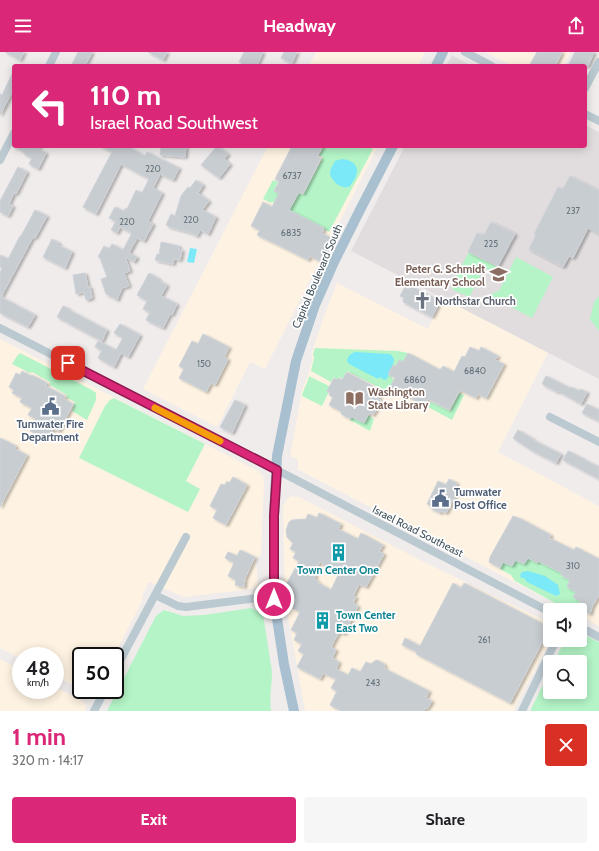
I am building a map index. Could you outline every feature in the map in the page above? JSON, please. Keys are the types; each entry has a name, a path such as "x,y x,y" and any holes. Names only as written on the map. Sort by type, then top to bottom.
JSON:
{"main road":[{"path":"437,64 443,52"},
{"name":"Capitol Boulevard South","path":"294,711 284,664 274,596 274,516 277,456 296,361 307,326 334,262 393,148"}],"street":[{"path":"50,64 56,52"},
{"path":"465,52 488,64"},
{"path":"587,84 599,62"},
{"path":"587,115 599,122"},
{"path":"0,160 12,137"},
{"name":"Israel Road Southeast","path":"0,328 543,608"},
{"path":"550,417 599,442"},
{"path":"124,653 186,537"},
{"path":"155,595 178,606 186,607 274,596"},
{"path":"587,631 599,637"},
{"path":"522,711 553,647"},
{"path":"94,711 100,699"}],"shaded area":[{"path":"316,52 425,52 419,64 310,64"},
{"path":"485,52 571,52 565,64 509,64"},
{"path":"452,55 468,64 447,64"},
{"name":"Peter G. Schmidt Elementary School","path":"587,126 599,132 599,379 351,251 404,148 587,148"},
{"path":"267,148 377,148 265,369 250,362 217,427 143,389"},
{"path":"337,283 428,329 443,298 548,353 498,452 599,506 599,626 587,620 587,603 555,603 297,469 298,461 296,458 290,457 302,390 313,359 311,355"},
{"path":"0,339 258,471 263,476 261,554 256,560 258,586 251,589 184,597 149,582 143,594 142,601 119,647 72,647 72,684 64,680 64,647 12,647 12,654 0,648"},
{"path":"291,496 299,497 422,561 543,620 543,647 547,647 514,711 305,711 285,600 283,507 286,500"},
{"path":"0,659 12,665 12,699 64,699 64,692 72,696 72,699 79,699 86,705 85,711 0,711"}],"green space":[{"path":"323,148 373,149 329,232 272,202 271,203 263,199 273,180 278,182 274,191 294,202 299,193 303,195 323,157 319,155"},
{"path":"469,252 497,267 493,272 484,268 470,296 467,296 453,290 451,285"},
{"path":"516,257 553,277 532,318 503,303 495,306 487,301 491,294 499,291"},
{"path":"599,296 599,331 590,319 594,302"},
{"path":"315,348 398,351 408,353 404,362 399,360 391,377 394,380 388,392 347,371 343,379 339,377 337,380 334,377 331,382 311,371"},
{"path":"20,353 96,393 96,400 87,420 72,411 75,402 67,398 67,395 50,385 50,382 32,372 30,373 12,364"},
{"path":"309,376 331,387 322,406 302,396"},
{"path":"459,393 464,395 452,420 428,407 431,402 450,411"},
{"path":"114,398 205,444 186,481 200,489 188,512 79,458 105,406"},
{"path":"368,415 374,419 370,431 350,420 352,417 364,423"},
{"path":"528,558 537,563 538,561 562,573 561,576 570,580 567,587 576,592 573,597 580,603 555,603 515,581 511,575 500,569 503,562 512,566 515,560 524,564"},
{"path":"251,608 263,614 272,672 270,701 271,711 107,711 113,699 124,699 124,678 156,616 164,610 183,616 204,615"},
{"path":"587,636 599,642 599,711 530,711 543,685 543,699 587,699 587,655 558,655 562,647 587,647"}],"water":[{"path":"342,159 349,160 354,163 357,168 356,177 349,187 338,185 334,182 330,175 330,170 335,161"},
{"path":"190,248 197,249 194,263 187,262"},
{"path":"355,352 390,354 394,360 387,379 384,380 380,377 378,379 349,364 347,361 348,358"},
{"path":"528,571 545,576 558,585 560,594 556,596 527,582 524,578 521,578 520,575 522,572"}],"building":[{"path":"5,52 24,52 20,60"},
{"path":"78,52 92,52 86,64 72,64"},
{"path":"148,52 167,52 163,60"},
{"path":"244,52 263,52 257,64 251,62 250,64 242,64 239,62"},
{"path":"284,52 297,52 292,63 281,58"},
{"path":"537,52 562,52 556,64 530,64"},
{"path":"575,52 594,52 588,66 587,64 569,64"},
{"path":"12,74 12,95 11,94 0,115 0,94 2,95"},
{"path":"17,148 38,148 46,153 38,169 29,164 32,158 24,154 24,152"},
{"path":"104,148 131,148 145,156 147,152 179,168 173,180 160,174 153,188 162,193 148,221 153,224 144,241 137,238 129,253 137,257 134,262 125,257 130,271 124,273 129,286 122,288 117,300 106,294 101,279 107,277 100,258 98,257 104,246 109,249 112,244 123,250 132,233 120,227 117,233 111,230 116,221 109,218 115,207 124,211 126,208 127,209 136,190 142,193 149,179 121,164 96,214 83,207 112,152"},
{"path":"161,148 186,148 185,157 160,155"},
{"path":"215,148 220,148 228,154 224,159 230,164 219,178 201,165"},
{"path":"291,148 322,148 317,156 321,158 303,194 299,192 289,210 324,228 322,233 331,238 319,261 310,256 308,260 257,235 260,230 251,226 263,202 272,207 279,193 274,191 279,182 275,179"},
{"path":"18,167 27,172 9,204 13,206 8,216 0,212 0,201"},
{"path":"570,176 599,191 599,234 588,228 573,258 569,256 563,267 529,249 536,235 534,234 558,187 563,189"},
{"path":"196,180 203,185 198,193 209,201 202,210 216,217 208,234 200,230 197,236 166,225 171,214 175,216 181,196"},
{"path":"35,210 47,216 35,238 33,237 1,297 35,315 28,327 0,313 0,273 2,268 0,267 0,255 8,259"},
{"path":"491,222 515,234 498,266 468,252 477,233 484,235"},
{"path":"52,239 59,243 58,245 72,252 65,268 43,257"},
{"path":"161,242 179,246 178,249 182,250 180,260 174,259 173,264 155,260 157,254 159,255"},
{"path":"85,273 92,298 86,300 84,292 76,294 73,275"},
{"path":"149,273 167,285 161,296 177,304 172,315 170,314 163,328 146,320 150,312 143,309 147,301 137,295"},
{"name":"Northstar Church","path":"411,286 440,301 432,317 403,302 404,298 400,296 405,287 409,290"},
{"path":"63,306 107,330 102,341 57,317"},
{"path":"120,324 140,335 128,357 121,353 114,367 98,358 102,350 95,347 98,341 116,350 123,338 114,333"},
{"path":"203,334 229,347 224,357 228,359 215,385 211,383 206,392 179,378 184,369 179,366 192,341 198,344"},
{"path":"470,347 479,351 481,347 498,356 495,360 504,364 486,398 478,394 476,398 460,390 449,410 428,399 424,405 390,387 395,378 388,374 393,365 396,366 399,360 403,362 408,353 440,370 443,366 454,372 462,356 465,357"},
{"name":"Tumwater Fire Department","path":"22,371 47,383 46,386 65,396 64,399 73,404 59,431 53,429 49,436 47,434 45,438 30,431 36,419 28,415 32,408 20,402 22,398 12,393 14,390 9,387 16,373 20,375"},
{"name":"Washington State Library","path":"347,372 382,391 378,399 381,400 373,415 369,413 364,423 352,417 350,419 341,414 342,412 329,405 333,397 329,395 330,393 327,391 334,378 337,380 339,378 342,380"},
{"path":"546,376 570,388 571,387 579,391 580,389 587,392 581,404 542,384"},
{"path":"235,400 245,405 232,433 220,427"},
{"path":"587,404 599,410 599,421 582,413"},
{"path":"518,430 533,440 561,454 556,463 531,450 513,438"},
{"path":"0,438 16,446 15,449 27,455 0,507"},
{"path":"568,451 599,467 599,479 563,460"},
{"path":"233,477 247,485 226,525 213,518 217,510 210,506 221,484 225,485 227,481 229,483"},
{"name":"Tumwater Post Office","path":"449,479 457,483 454,489 458,491 446,513 441,511 440,513 430,508 431,506 427,504 438,481 446,485"},
{"path":"319,513 341,524 338,529 358,539 361,533 383,545 379,551 384,554 366,587 359,584 353,596 356,597 353,603 358,606 344,634 339,632 331,647 336,650 332,658 339,662 336,669 348,675 352,668 360,672 366,662 371,664 376,660 379,661 384,664 385,669 429,691 426,698 432,701 424,711 341,711 330,705 337,691 331,688 336,679 323,673 320,679 297,667 304,654 298,651 302,644 294,640 297,633 291,630 300,612 292,608 296,600 289,597 293,591 285,587 299,561 293,558 296,552 290,549 293,543 287,537 286,530 289,522 292,520 306,519 308,514 317,518","holes":["320,562 329,570 340,571 331,590 317,582 318,581 314,579 316,575 313,574"]},
{"path":"513,516 551,535 549,538 574,550 576,547 599,559 599,595 590,614 587,612 587,603 580,603 573,597 576,592 567,587 570,580 561,575 562,573 538,561 537,563 528,558 524,564 515,560 512,566 503,562 500,568 489,562 490,557"},
{"path":"240,550 255,557 245,578 244,587 235,585 236,580 228,576 234,563 225,558 228,552 237,556"},
{"path":"453,583 461,588 464,583 543,624 543,641 510,703 416,654 417,652 402,645 405,638 420,646"}],"slow traffic":[{"path":"155,408 220,441"}],"place":[{"name":"Peter G. Schmidt Elementary School","path":"498,275"},
{"name":"Northstar Church","path":"422,301"},
{"name":"Washington State Library","path":"355,398"},
{"name":"Tumwater Fire Department","path":"50,406"},
{"name":"Tumwater Post Office","path":"441,498"},
{"name":"Town Center One","path":"338,552"},
{"name":"Town Center East Two","path":"323,621"}],"route":[{"path":"68,363 277,470 274,516 274,599"}]}
